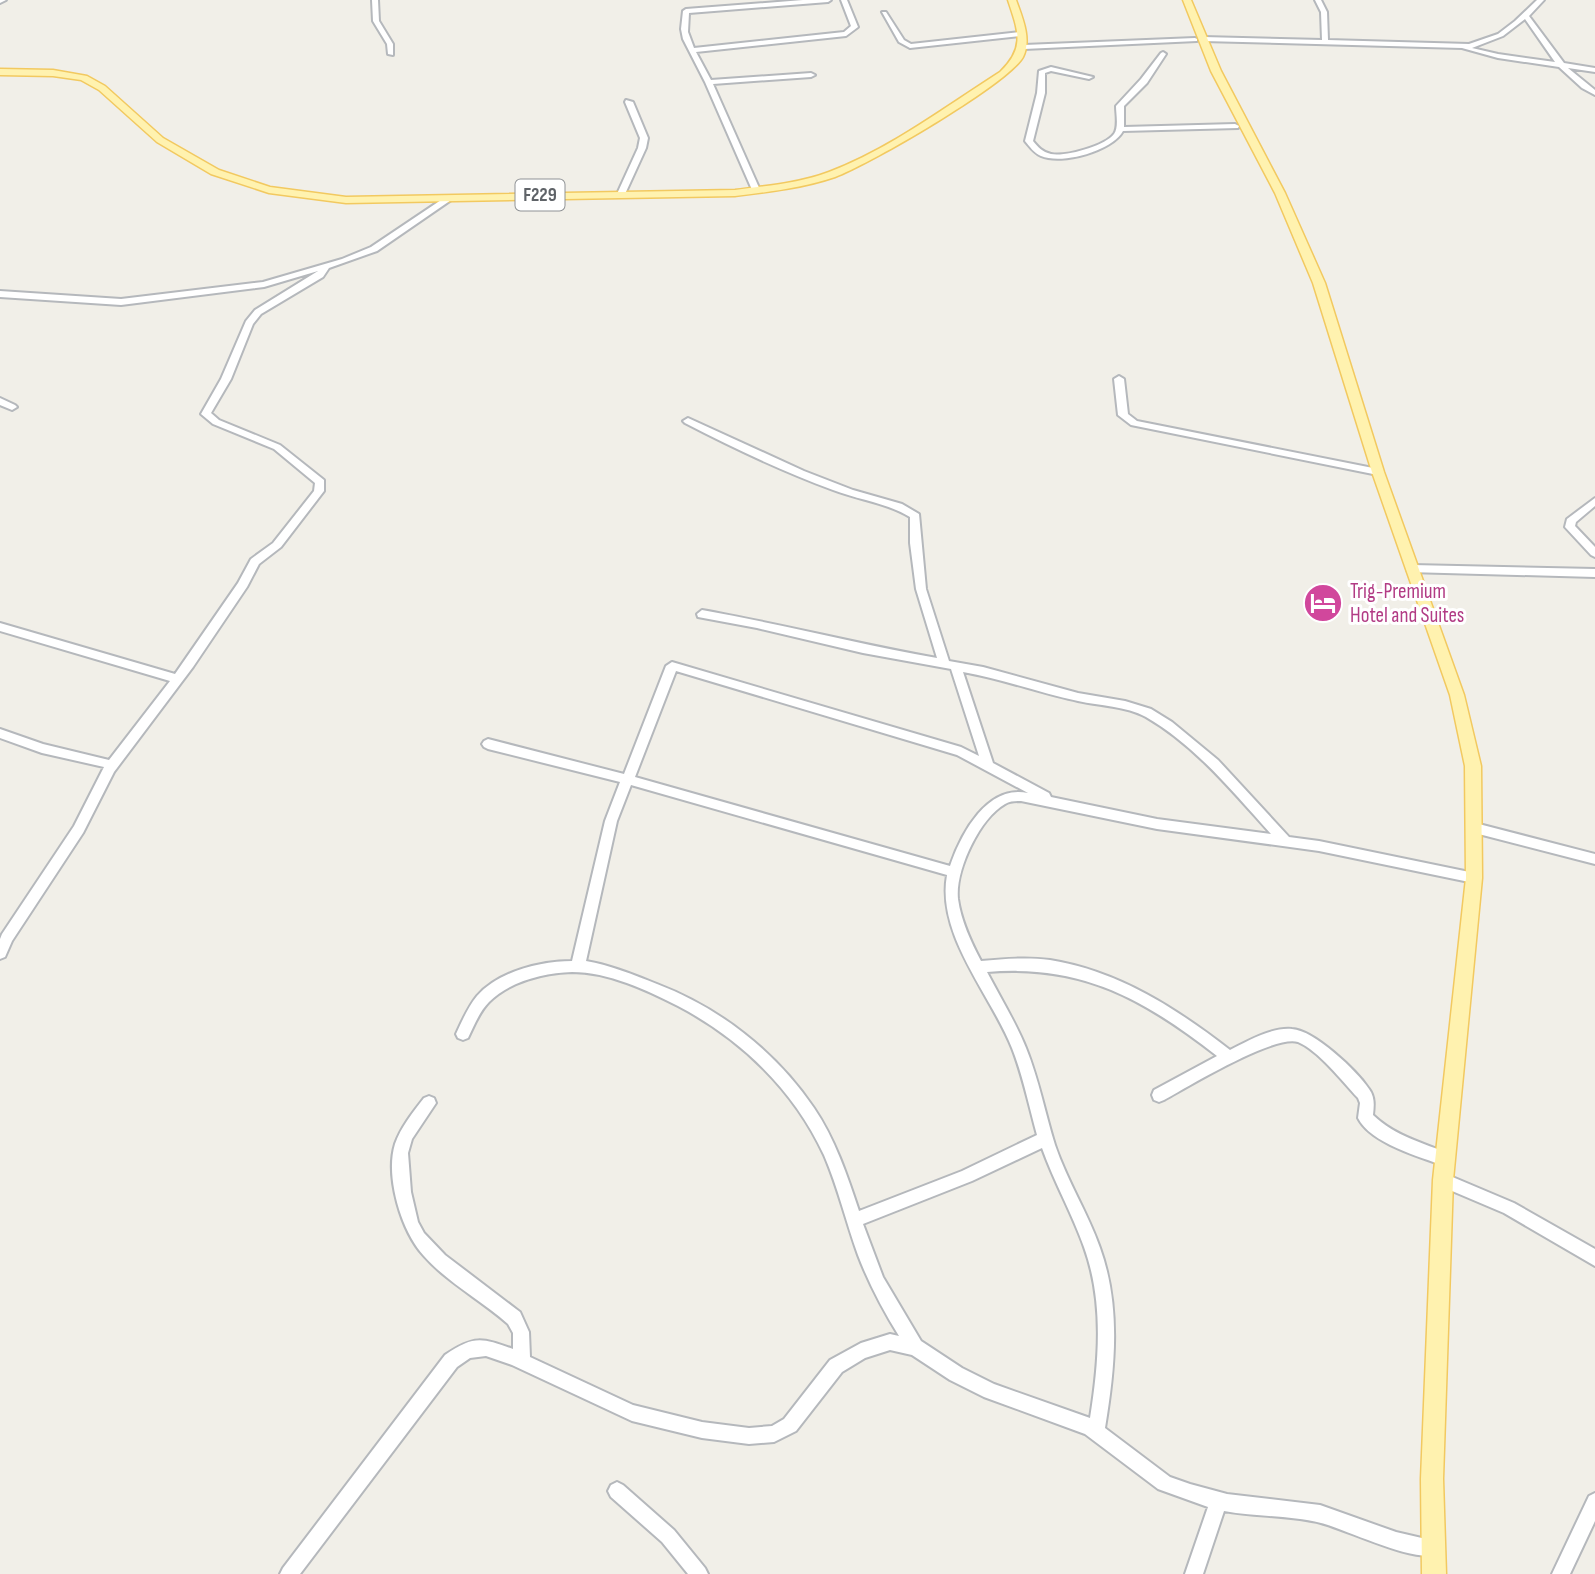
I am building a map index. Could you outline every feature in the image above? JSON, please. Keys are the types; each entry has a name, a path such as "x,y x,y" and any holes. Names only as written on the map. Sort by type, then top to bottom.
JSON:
{"main road":[{"path":"1013,0 1024,47"},
{"path":"1177,0 1271,175 1303,241 1319,283 1378,472 1457,695 1474,766 1474,878 1443,1180 1432,1479 1434,1574"},
{"path":"1187,0 1199,39 1234,124 1246,147 1271,175"},
{"name":"F229","path":"0,72 62,74 91,81 160,140 184,156 215,172 268,190 346,200 621,194 756,190 831,175 879,153 1003,74 1017,62 1024,47"}],"street":[{"path":"375,0 376,21 390,44 391,54"},
{"path":"756,190 709,82 700,70 694,50 684,33 686,11 828,0"},
{"path":"694,50 846,34 855,27 844,0"},
{"path":"1318,0 1324,12 1325,41"},
{"path":"1024,47 1199,39 1461,46 1487,41 1527,17 1541,0"},
{"path":"884,13 901,41 910,46 1021,34"},
{"path":"1527,17 1562,65 1580,84 1595,93"},
{"path":"1461,46 1498,57 1595,70"},
{"path":"1089,77 1051,69 1041,72 1041,93 1030,144 1046,154 1066,157 1109,142 1119,134 1120,106 1144,81 1163,54"},
{"path":"709,82 811,75"},
{"path":"621,194 644,138 629,102"},
{"path":"1120,127 1234,124"},
{"path":"0,294 121,302 264,284 325,268 374,249 450,198"},
{"path":"0,953 7,938 79,830 99,785 177,679 243,584 255,562 277,545 319,491 320,482 276,447 216,422 206,414 226,379 249,323 258,312 320,275 325,268"},
{"path":"1119,379 1123,415 1134,424 1378,472"},
{"path":"0,401 12,407"},
{"path":"688,421 780,466 915,516 915,543 921,589 989,766"},
{"path":"1595,501 1571,521 1570,527 1595,552"},
{"path":"1412,569 1595,573"},
{"path":"702,614 995,673 1078,697 1125,705 1147,712 1179,733 1214,763 1284,840"},
{"path":"0,627 177,679"},
{"path":"578,965 611,821 671,666 961,752 1057,803"},
{"path":"0,733 42,748 113,765"},
{"path":"488,744 626,779 954,872"},
{"path":"1096,1432 1103,1393 1107,1307 1096,1258 1045,1139 1035,1109 1028,1071 1012,1031 978,967 951,901 954,872 976,829 1001,800 1021,796 1094,813 1284,840 1474,878"},
{"path":"1475,828 1595,859"},
{"path":"978,967 1004,963 1040,963 1110,982 1183,1022 1230,1058"},
{"path":"463,1034 483,999 498,985 556,966 578,965 642,983 690,1007 747,1044 776,1070 803,1106 828,1147 873,1274 915,1347"},
{"path":"1159,1095 1278,1035 1292,1034 1302,1037 1364,1094 1367,1103 1365,1118 1373,1126 1382,1133 1445,1158"},
{"path":"429,1103 411,1126 398,1154 408,1214 419,1238 438,1258 514,1318 521,1332 522,1361"},
{"path":"854,1220 967,1176 1045,1139"},
{"path":"1443,1180 1509,1208 1595,1258"},
{"path":"289,1574 450,1361 467,1350 486,1349 522,1361 632,1413 702,1430 749,1436 774,1434 790,1425 836,1366 860,1351 890,1342 915,1347 956,1374 990,1391 1078,1422 1096,1432 1164,1483 1219,1501 1320,1514 1396,1541 1433,1548"},
{"path":"617,1491 668,1536 699,1574"},
{"path":"1194,1574 1219,1501"},
{"path":"1561,1574 1595,1502"}],"place":[{"name":"Trig-Premium Hotel and Suites","path":"1323,603"}]}
